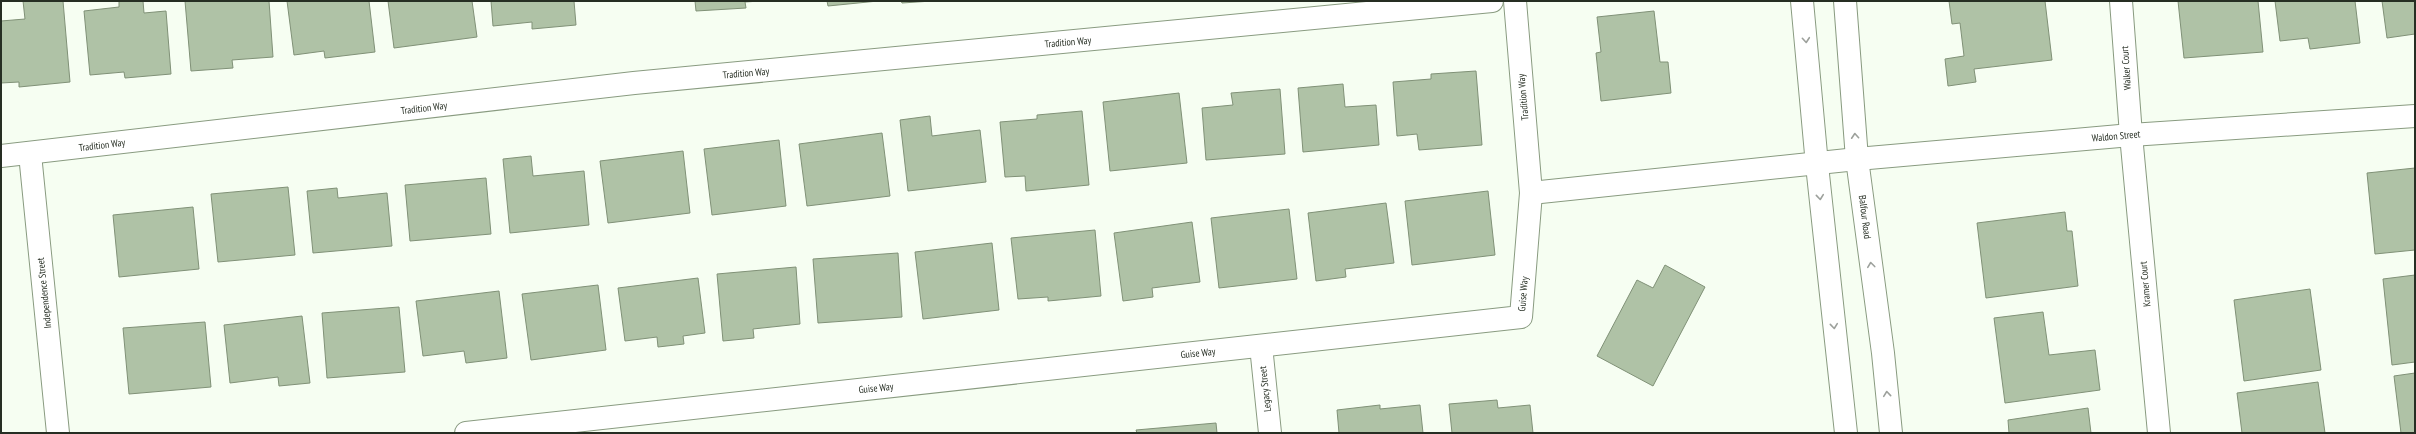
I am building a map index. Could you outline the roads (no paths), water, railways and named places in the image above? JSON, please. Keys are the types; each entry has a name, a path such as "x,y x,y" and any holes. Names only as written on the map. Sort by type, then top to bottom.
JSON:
{"street":[{"name":"Tradition Way","path":"1,156 30,154 634,83 1492,1"},
{"name":"Tradition Way","path":"1515,1 1531,193"},
{"path":"1802,1 1817,165 1846,433"},
{"name":"Balfour Road","path":"1845,1 1857,159 1883,353 1891,433"},
{"name":"Walker Court","path":"2121,1 2131,135"},
{"name":"Waldon Street","path":"1817,165 1857,159 2131,135 2415,116"},
{"name":"Kramer Court","path":"2131,135 2159,433"},
{"name":"Independence Street","path":"30,154 58,433"},
{"path":"1531,193 1817,165"},
{"name":"Guise Way","path":"466,433 1522,316 1531,193"},
{"name":"Legacy Street","path":"1261,346 1270,433"}]}
